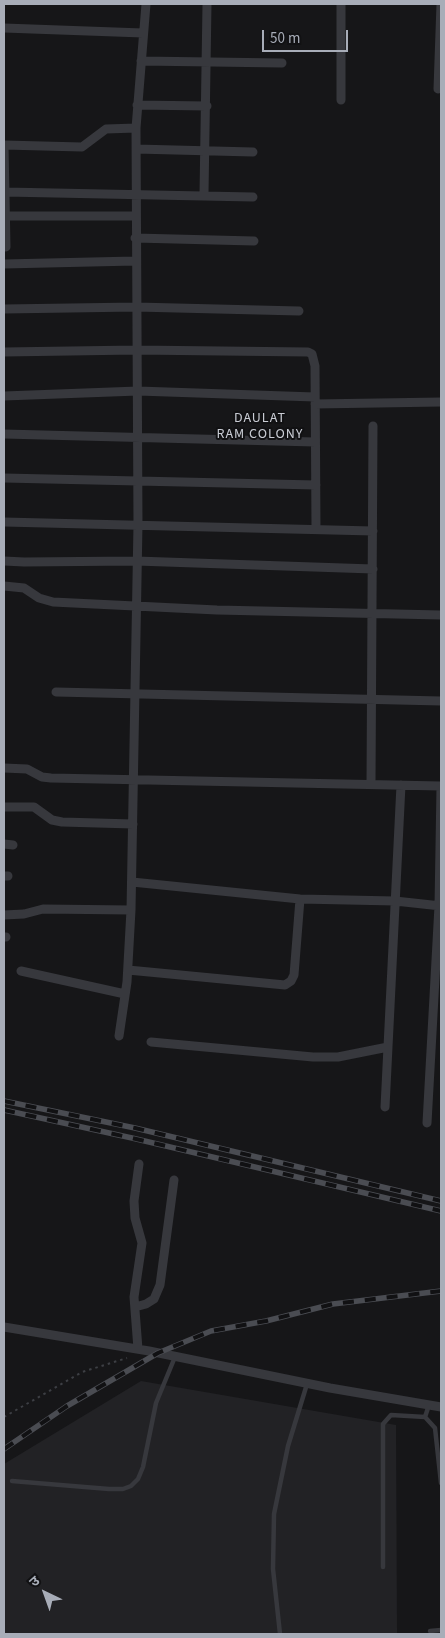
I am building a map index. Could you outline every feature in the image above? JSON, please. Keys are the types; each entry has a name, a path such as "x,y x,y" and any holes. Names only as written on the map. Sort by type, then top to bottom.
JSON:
{"street":[{"path":"119,1036 128,970 132,882 138,524 138,391 135,261 136,128 146,4"},
{"path":"204,194 207,106 207,4"},
{"path":"341,4 341,100"},
{"path":"438,88 441,4"},
{"path":"4,28 143,33"},
{"path":"141,61 282,63"},
{"path":"137,105 207,106"},
{"path":"6,247 4,145 82,147 90,143 102,130 136,128"},
{"path":"136,149 253,152"},
{"path":"5,192 135,195 204,194 253,197"},
{"path":"6,216 135,216"},
{"path":"135,238 254,241"},
{"path":"4,264 135,261"},
{"path":"4,308 136,307 299,311"},
{"path":"4,352 136,350 308,352 315,359 316,529"},
{"path":"4,396 138,391 315,400 441,402"},
{"path":"371,784 373,426"},
{"path":"4,434 315,442"},
{"path":"4,478 316,485"},
{"path":"4,522 373,531"},
{"path":"4,561 136,562 373,569"},
{"path":"4,586 24,588 40,598 53,602 441,615"},
{"path":"56,692 441,701"},
{"path":"4,768 27,769 42,777 51,778 441,787 440,906 427,1123"},
{"path":"385,1107 401,785"},
{"path":"4,807 34,807 52,820 62,822 133,824"},
{"path":"132,882 300,899 395,901 440,906"},
{"path":"128,970 285,985 291,981 294,974 300,899"},
{"path":"4,915 24,914 44,909 131,910"},
{"path":"21,970 125,994"},
{"path":"151,1042 313,1057 338,1057 388,1047"},
{"path":"138,1349 135,1306 142,1243 135,1218 134,1201 139,1164"},
{"path":"135,1306 146,1304 154,1299 160,1285 174,1180"},
{"path":"4,1327 138,1349 307,1384 441,1407"}],"lane":[{"path":"12,1481 110,1490 131,1486 138,1479 143,1467 156,1403 175,1357"},
{"path":"280,1634 273,1569 274,1514 288,1446 307,1384"},
{"path":"425,1417 429,1405"},
{"path":"382,1567 383,1424 391,1415 425,1417 435,1428 441,1483"},
{"path":"430,1630 441,1630"}],"path":[{"path":"4,1417 82,1372 131,1357"}],"shaded area":[{"path":"141,1381 396,1425 397,1634 4,1634 4,1464"}],"railway":[{"path":"4,1101 135,1128 441,1201"},
{"path":"4,1110 132,1138 441,1211"},
{"path":"4,1449 67,1406 158,1353 211,1331 266,1321 333,1304 441,1291"}],"district":[{"name":"DAULAT RAM COLONY","path":"260,428"}]}
